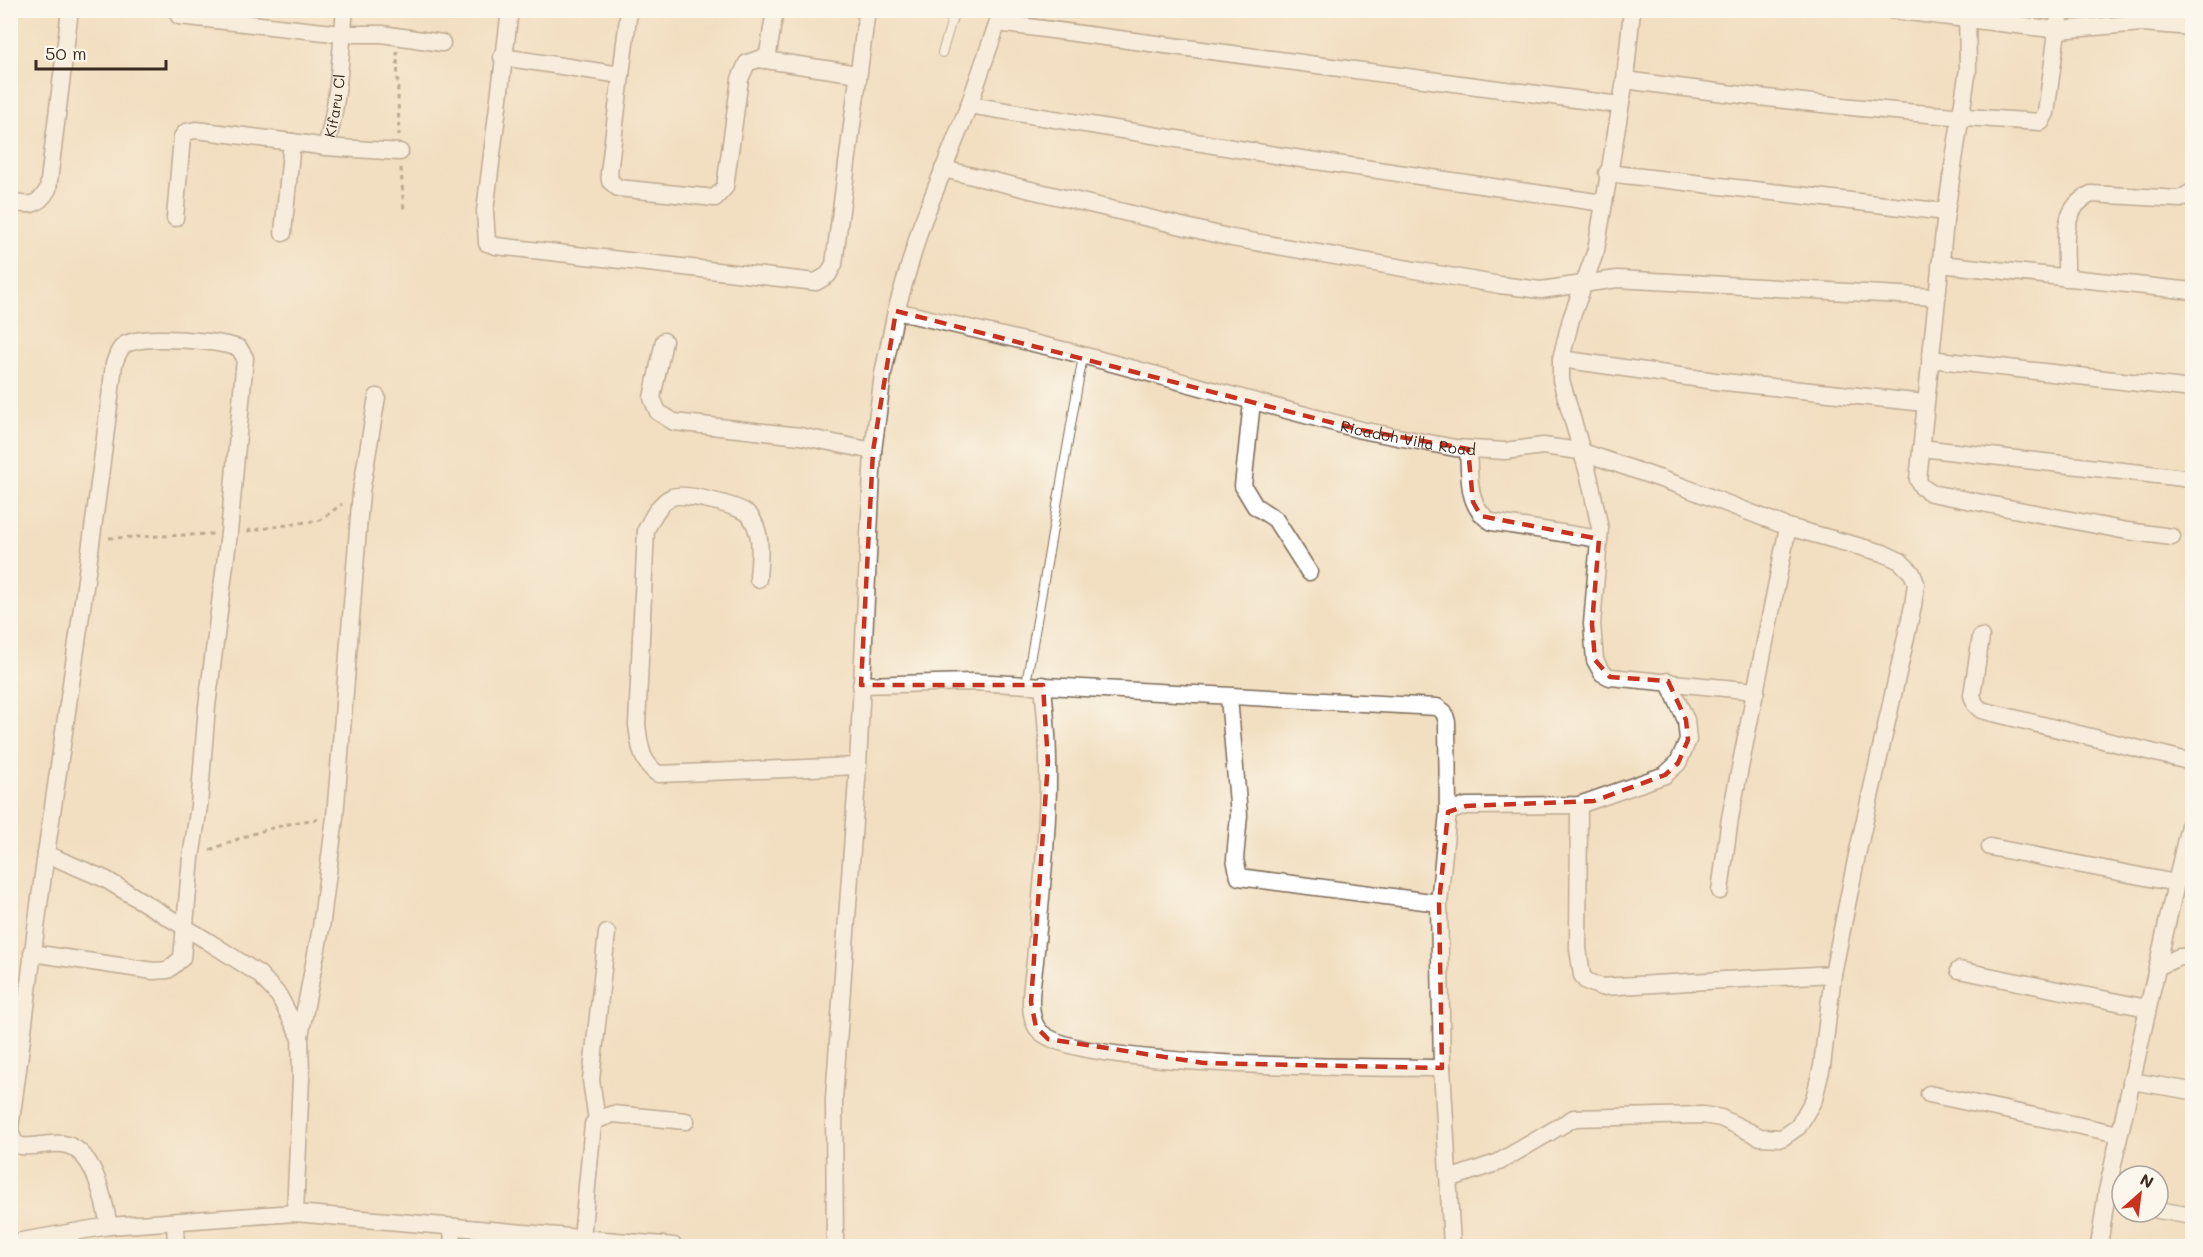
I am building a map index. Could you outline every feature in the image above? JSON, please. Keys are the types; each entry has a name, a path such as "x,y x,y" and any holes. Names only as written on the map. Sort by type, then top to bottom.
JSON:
{"street":[{"path":"10,202 30,206 37,204 48,189 70,10"},
{"name":"Kifaru Cl","path":"175,218 182,136 186,132 196,130 326,147 337,105 345,10"},
{"path":"510,10 502,57 485,211 487,243 580,257 816,282 828,275 834,264 867,10"},
{"path":"629,10 610,156 610,181 618,188 715,198 725,187 740,79 747,63 759,59 858,74"},
{"path":"767,60 775,10"},
{"path":"1632,10 1625,80 1607,173 1596,250 1571,319 1561,359 1561,380 1589,476 1600,528 1592,624 1595,660 1602,673 1610,677 1756,691"},
{"path":"1891,10 1968,15 2059,30 2142,23 2193,27"},
{"path":"1625,80 1737,95 1960,117 2040,122 2044,118 2059,30 2060,10"},
{"path":"1968,15 1968,69 1946,212 1918,480 1922,488 1931,493 2127,531 2172,537"},
{"path":"179,16 342,34 382,34 442,43"},
{"path":"835,1246 834,1099 858,766 873,451 883,374 896,311 921,226 969,105 1000,17 1620,105"},
{"path":"502,57 621,75"},
{"path":"969,105 1263,153 1603,203"},
{"path":"283,233 292,142"},
{"path":"326,147 400,152"},
{"path":"943,169 1232,238 1479,282 1541,290 1568,288 1585,282 1617,279 1936,297"},
{"path":"1607,173 1946,212"},
{"path":"2066,278 2068,214 2075,202 2091,194 2180,199 2193,192"},
{"path":"1940,264 2193,291"},
{"name":"Ricadoh Villa Road","path":"896,311 1083,356 1361,430 1468,448 1505,451 1543,447 1580,451 1681,486 1788,528 1883,553 1900,561 1912,573 1916,583 1913,606 1833,974"},
{"path":"32,953 153,971 168,970 182,958 187,929 191,858 199,806 207,706 229,533 245,358 239,348 230,345 150,339 126,344 119,350 114,364 93,539 32,953 10,1130 15,1143 21,1146 61,1143 78,1150 102,1187 109,1226"},
{"path":"664,341 652,398 658,412 674,423 800,436 873,451"},
{"path":"1561,359 1715,381 1925,403"},
{"path":"1930,359 2193,389"},
{"path":"295,1214 301,1078 300,1036 321,928 335,817 361,492 377,397"},
{"path":"1252,402 1243,486 1256,506 1275,519 1309,572"},
{"path":"1468,448 1473,502 1481,516 1492,522 1599,539"},
{"path":"1921,448 2193,480"},
{"path":"758,579 760,535 750,515 733,507 685,495 671,498 653,516 646,530 637,725 642,754 647,766 658,774 858,766"},
{"path":"1720,891 1730,818 1788,528"},
{"path":"1981,637 1972,695 1975,704 1981,710 2193,762"},
{"path":"1448,812 1466,806 1579,805 1665,776 1678,763 1688,740 1686,720 1668,681"},
{"path":"861,685 972,682 1437,707 1444,712 1448,812 1439,903 1443,1068 1452,1246"},
{"path":"1035,685 1048,762 1040,907 1031,1002 1036,1027 1048,1040 1080,1048 1204,1064 1443,1068"},
{"path":"1229,697 1239,815 1234,860 1239,877 1439,903"},
{"path":"1449,1179 1498,1162 1574,1118 1703,1115 1721,1118 1760,1137 1782,1138 1798,1126 1814,1099 1822,1066 1833,974 1601,987 1586,981 1582,975 1578,949 1579,805"},
{"path":"2117,1164 2119,1134 2146,1008 2192,819"},
{"path":"1990,847 2176,883"},
{"path":"46,854 105,879 259,974 279,996 300,1036"},
{"path":"597,1120 591,1080 607,933"},
{"path":"2157,967 2179,957 2193,957"},
{"path":"1959,970 2146,1008"},
{"path":"2131,1081 2193,1091"},
{"path":"1929,1094 2119,1134"},
{"path":"582,1238 593,1124 600,1116 613,1114 686,1121"},
{"path":"2170,1212 2193,1216"},
{"path":"2098,1246 2110,1213"},
{"path":"10,1243 109,1226 295,1214 674,1246"},
{"path":"175,1221 176,1246"},
{"path":"452,1228 453,1246"}],"lane":[{"path":"942,53 955,10"},
{"path":"1035,685 1083,356"}],"path":[{"path":"382,34 397,51 404,212"},
{"path":"191,858 252,832 282,824 335,817"}],"highlighted area":[{"path":"896,311 1361,430 1468,449 1473,502 1481,516 1599,539 1592,624 1595,660 1610,677 1668,681 1686,720 1688,740 1678,763 1665,775 1594,801 1466,806 1448,812 1439,903 1442,1068 1204,1063 1048,1039 1036,1027 1031,1002 1048,762 1043,685 861,685 873,451"}]}
